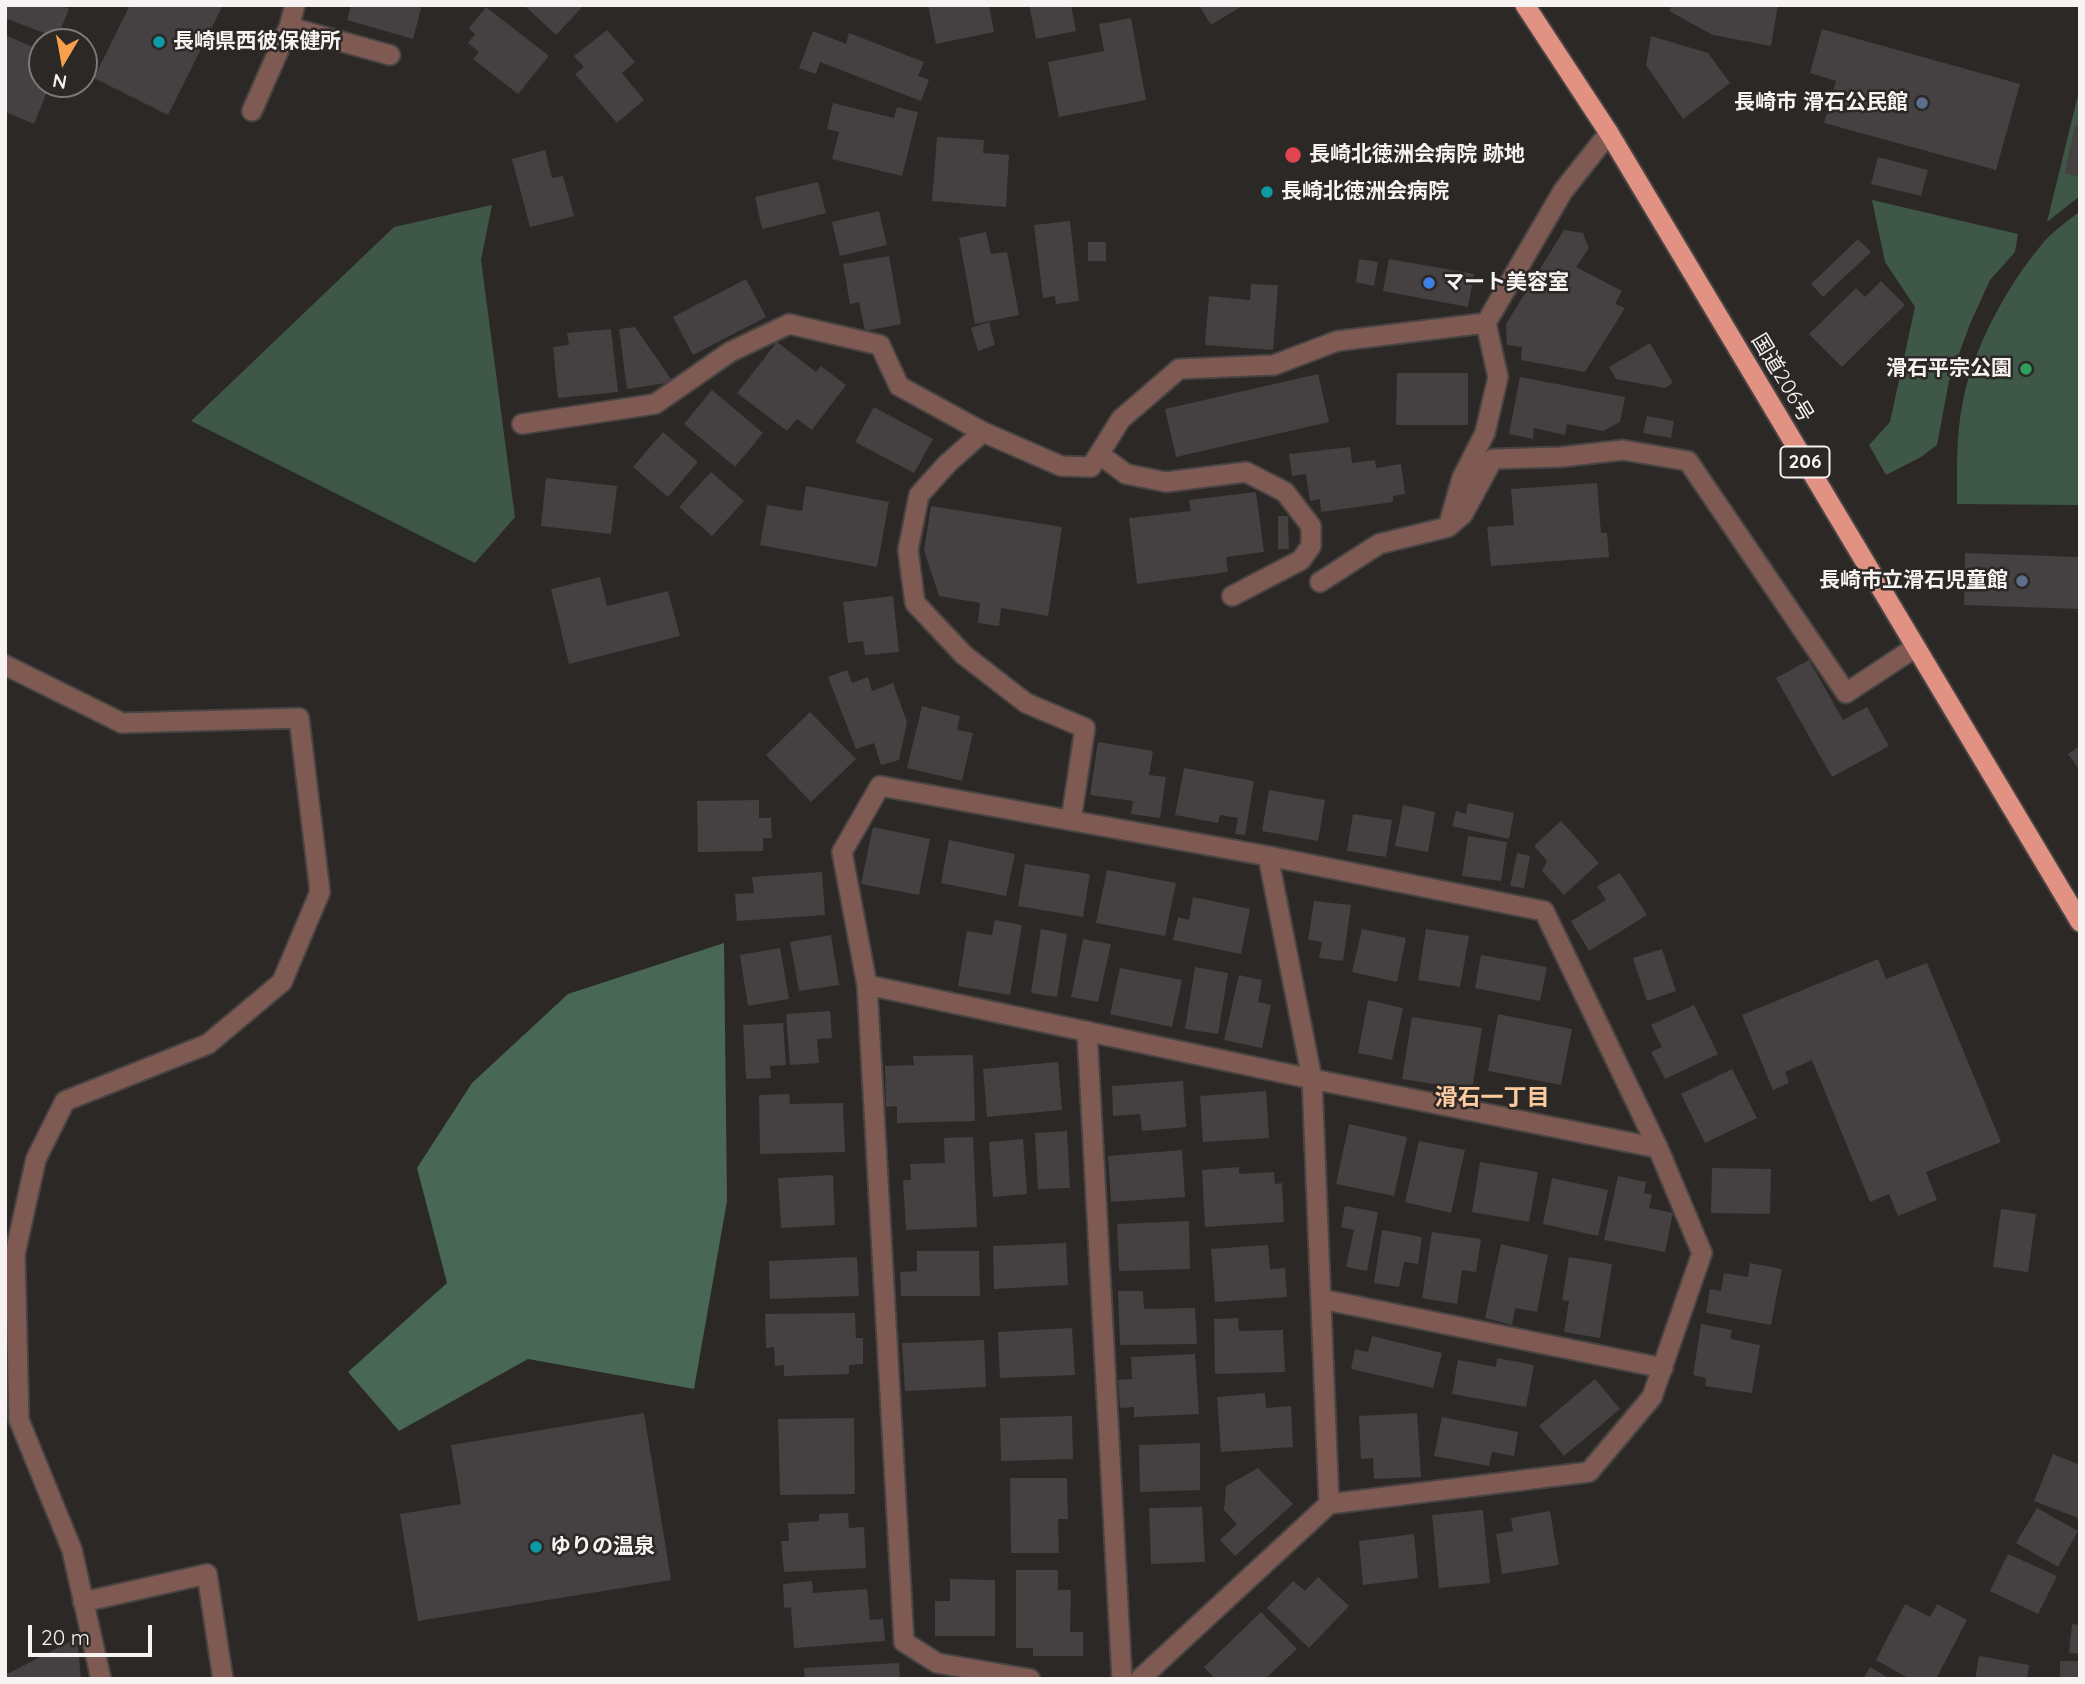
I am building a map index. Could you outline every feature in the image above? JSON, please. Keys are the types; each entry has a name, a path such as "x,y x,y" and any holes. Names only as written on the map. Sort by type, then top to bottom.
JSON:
{"highway":[{"name":"国道206号","path":"1525,5 1609,133 2080,922"}],"street":[{"path":"252,111 289,27 295,5"},
{"path":"289,27 390,55"},
{"path":"1448,527 1462,478 1485,433 1498,377 1486,323 1563,191 1609,133"},
{"path":"522,424 655,404 730,352 789,324 880,345 899,386 983,432 1060,466 1091,467 1121,419 1179,369 1274,365 1338,341 1486,323"},
{"path":"983,432 948,463 919,495 908,550 915,603 964,655 1026,703 1085,728 1071,820"},
{"path":"1320,582 1379,544 1448,527 1463,514 1493,460 1561,457 1623,450 1688,461 1846,693 1916,647"},
{"path":"1099,454 1126,474 1166,482 1246,472 1285,492 1311,526 1311,545 1301,560 1232,596"},
{"path":"5,665 122,723 299,718 320,892 282,982 208,1044 65,1101 36,1158 15,1254 12,1421 72,1550 100,1679"},
{"path":"1030,1679 937,1663 904,1642 867,985 842,852 880,786 1268,856 1544,911 1658,1149 1702,1253 1652,1397 1589,1472 1329,1504 1140,1679"},
{"path":"1268,856 1312,1079 1329,1504"},
{"path":"867,985 1658,1149"},
{"path":"1087,1031 1122,1679"},
{"path":"1321,1298 1663,1368"},
{"path":"83,1602 207,1574 223,1679"}],"green space":[{"path":"2080,87 2080,196 2047,222"},
{"path":"1872,200 2018,234 2015,252 1990,280 1970,324 1949,381 1937,445 1921,457 1886,475 1869,445 1890,422 1915,307 1885,262"},
{"path":"492,205 481,260 515,517 475,563 191,421 394,227"},
{"name":"滑石平宗公園","path":"2080,211 2080,505 1957,504 1957,452 1961,414 1968,381 1983,339 2005,297 2030,259 2051,234"},
{"path":"724,943 727,1201 694,1389 528,1359 399,1431 348,1372 447,1283 417,1168 472,1083 568,994"}],"building":[{"path":"5,5 60,5 69,9 61,28 31,28 5,18"},
{"name":"長崎県西彼保健所","path":"130,5 223,5 168,115 98,80 98,70"},
{"path":"351,5 422,5 413,39 347,20"},
{"path":"524,5 584,5 556,35"},
{"path":"928,5 989,5 994,32 936,44"},
{"path":"1029,5 1071,5 1076,31 1036,39"},
{"path":"1199,5 1244,5 1211,25"},
{"path":"1672,5 1778,5 1771,46 1713,35 1669,11"},
{"path":"486,7 549,56 518,94 473,59 479,52 468,43 475,34 469,28"},
{"path":"1131,18 1146,100 1059,117 1048,62 1104,51 1099,24"},
{"name":"長崎市 滑石公民館","path":"1822,29 2020,84 1996,170 1824,123 1836,81 1810,73"},
{"path":"607,30 635,62 622,73 644,100 617,123 575,74 584,67 574,56"},
{"path":"813,31 846,44 849,33 924,62 918,76 929,80 921,101 820,62 816,74 799,68"},
{"path":"5,35 28,45 28,98 44,98 34,124 5,112"},
{"path":"1651,36 1708,53 1730,83 1683,119 1646,65"},
{"path":"833,103 894,118 897,107 918,112 902,176 832,159 839,132 827,129"},
{"path":"2075,125 2080,126 2080,177 2065,173"},
{"path":"937,137 984,140 983,153 1009,155 1006,207 932,201"},
{"path":"545,150 552,178 563,176 574,216 530,227 512,159"},
{"path":"1878,157 1928,170 1921,196 1871,184"},
{"path":"818,182 826,213 762,229 755,197"},
{"path":"879,211 887,245 840,256 832,222"},
{"path":"1070,221 1079,301 1056,304 1055,296 1043,298 1034,225"},
{"path":"1564,230 1583,233 1589,248 1576,267 1622,291 1615,304 1625,308 1585,372 1521,360 1522,347 1507,345 1506,324"},
{"path":"986,232 991,254 1007,252 1019,315 975,324 959,238"},
{"path":"1858,239 1871,252 1823,297 1811,284"},
{"path":"1088,242 1106,242 1106,261 1088,261"},
{"path":"889,256 901,324 865,331 859,302 850,304 843,264"},
{"path":"1359,259 1378,262 1374,286 1356,282"},
{"name":"マート美容室","path":"1389,259 1474,274 1468,307 1383,291"},
{"path":"746,279 766,317 693,355 673,317"},
{"path":"1881,281 1905,305 1842,367 1809,334 1856,288 1865,297"},
{"path":"1251,284 1278,285 1273,350 1205,345 1209,296 1250,300"},
{"path":"989,322 995,345 978,351 971,328"},
{"path":"635,327 673,382 627,389 619,329"},
{"path":"611,329 618,392 558,398 553,347 569,345 567,333"},
{"path":"777,342 816,372 821,366 846,385 812,430 797,419 787,431 737,393"},
{"path":"1650,343 1673,383 1665,388 1616,379 1609,367"},
{"path":"1397,373 1468,373 1468,425 1396,425"},
{"path":"1318,374 1329,422 1176,457 1165,409"},
{"path":"1520,377 1625,397 1620,422 1603,431 1567,424 1565,435 1534,428 1533,439 1509,434"},
{"path":"712,390 763,433 735,467 684,424"},
{"path":"874,407 933,439 914,473 855,442"},
{"path":"1647,416 1674,421 1671,438 1643,433"},
{"path":"663,432 698,462 668,497 633,467"},
{"path":"1350,447 1352,463 1375,460 1376,468 1401,464 1405,494 1393,496 1393,502 1321,512 1320,499 1310,501 1306,474 1292,476 1289,454"},
{"path":"711,472 744,501 712,536 679,507"},
{"path":"546,478 617,486 611,534 541,526"},
{"path":"1597,483 1601,533 1607,533 1609,557 1491,566 1487,527 1514,525 1511,489"},
{"path":"806,486 889,502 877,567 760,545 767,505 802,511"},
{"path":"1256,492 1264,552 1226,557 1228,572 1137,584 1129,518 1191,511 1189,500"},
{"path":"931,506 1062,527 1048,616 1001,608 999,626 978,623 980,603 939,596 924,550"},
{"path":"1278,516 1288,516 1289,549 1278,549"},
{"name":"長崎市立滑石児童館","path":"1965,553 2080,557 2080,609 1964,605"},
{"path":"600,577 607,606 668,591 680,636 569,664 551,589"},
{"path":"893,596 899,652 865,655 863,641 848,643 843,602"},
{"path":"1809,660 1843,720 1867,707 1889,746 1832,777 1776,678"},
{"path":"847,670 852,683 868,677 872,691 893,683 907,722 899,760 881,765 874,743 856,749 828,677"},
{"path":"922,706 960,716 957,730 973,733 962,781 907,768"},
{"path":"810,712 856,759 811,802 766,755"},
{"path":"1098,742 1153,751 1149,775 1166,777 1160,818 1131,814 1133,801 1090,795"},
{"path":"2080,746 2080,771 2068,754"},
{"path":"1184,768 1254,781 1245,835 1235,834 1238,818 1220,815 1218,823 1175,815"},
{"path":"1269,790 1325,800 1318,841 1262,831"},
{"path":"759,800 759,818 771,818 772,838 763,838 763,851 698,852 697,801"},
{"path":"1468,803 1514,813 1509,839 1452,826 1456,811 1466,814"},
{"path":"1403,805 1435,812 1428,852 1395,846"},
{"path":"1353,814 1392,820 1386,857 1347,851"},
{"path":"1561,821 1599,863 1564,895 1542,871 1547,861 1534,846"},
{"path":"873,827 930,839 919,895 861,884"},
{"path":"1468,836 1507,842 1501,881 1462,876"},
{"path":"949,840 1015,854 1006,896 941,883"},
{"path":"1517,853 1530,856 1524,888 1510,886"},
{"path":"1025,864 1090,874 1083,917 1018,906"},
{"path":"1107,870 1176,883 1165,936 1096,923"},
{"path":"822,872 825,915 737,921 735,894 754,893 752,877"},
{"path":"1620,873 1647,915 1589,951 1571,921 1606,900 1597,886"},
{"path":"1193,897 1250,909 1241,954 1173,940 1178,917 1189,920"},
{"path":"1314,901 1351,905 1343,961 1319,958 1322,942 1308,940"},
{"path":"995,920 1022,925 1010,995 958,986 967,931 992,935"},
{"path":"1041,929 1067,934 1057,997 1031,993"},
{"path":"1362,929 1406,938 1397,982 1352,972"},
{"path":"1426,929 1469,936 1460,987 1418,980"},
{"path":"831,935 839,985 799,991 790,942"},
{"path":"1083,939 1111,944 1098,1002 1071,997"},
{"path":"780,948 789,999 748,1006 740,955"},
{"path":"1662,949 1676,991 1647,1001 1633,958"},
{"path":"1481,955 1547,967 1540,1001 1475,988"},
{"path":"1878,959 1886,979 1927,963 2001,1142 1926,1172 1937,1200 1898,1216 1889,1194 1870,1202 1812,1060 1785,1072 1789,1083 1773,1090 1742,1015"},
{"path":"1195,967 1228,973 1218,1034 1185,1029"},
{"path":"1120,968 1182,980 1172,1027 1110,1014"},
{"path":"1239,975 1262,980 1258,1002 1271,1005 1262,1048 1224,1040"},
{"path":"1368,1000 1403,1008 1392,1060 1358,1053"},
{"path":"1694,1005 1718,1054 1665,1079 1651,1052 1662,1047 1651,1025"},
{"path":"830,1011 832,1038 817,1039 819,1063 790,1065 786,1014"},
{"path":"1498,1014 1572,1029 1561,1085 1488,1071"},
{"path":"1412,1017 1482,1028 1472,1090 1402,1079"},
{"path":"783,1023 786,1065 770,1066 771,1078 746,1079 743,1025"},
{"path":"973,1055 975,1121 897,1123 897,1106 886,1107 885,1066 914,1065 913,1056"},
{"path":"1058,1062 1062,1110 987,1117 983,1069"},
{"path":"1732,1069 1757,1118 1705,1143 1681,1094"},
{"path":"1183,1081 1186,1127 1142,1131 1140,1114 1113,1116 1112,1086"},
{"path":"1266,1091 1269,1138 1203,1142 1200,1096"},
{"path":"789,1094 790,1104 843,1103 845,1152 760,1154 759,1095"},
{"path":"1349,1124 1407,1137 1394,1196 1336,1184"},
{"path":"1067,1131 1070,1188 1038,1189 1035,1133"},
{"path":"973,1137 977,1227 906,1230 903,1180 911,1180 910,1164 945,1163 944,1138"},
{"path":"1023,1139 1027,1194 993,1197 989,1142"},
{"path":"1419,1141 1465,1150 1451,1213 1405,1202"},
{"path":"1182,1150 1185,1197 1111,1202 1108,1156"},
{"path":"1480,1162 1538,1172 1529,1222 1472,1212"},
{"path":"1239,1167 1239,1174 1274,1172 1275,1184 1282,1183 1284,1222 1205,1227 1202,1170"},
{"path":"1712,1168 1771,1169 1770,1214 1711,1213"},
{"path":"833,1175 835,1225 781,1228 778,1178"},
{"path":"1618,1176 1646,1182 1644,1193 1652,1195 1649,1208 1673,1213 1665,1252 1604,1240"},
{"path":"1552,1178 1608,1190 1598,1236 1543,1224"},
{"path":"1345,1206 1378,1212 1367,1271 1346,1267 1354,1230 1341,1227"},
{"path":"2001,1209 2036,1214 2028,1272 1993,1267"},
{"path":"1189,1221 1190,1269 1119,1271 1117,1224"},
{"path":"1382,1230 1422,1237 1418,1264 1404,1262 1399,1287 1374,1283"},
{"path":"1432,1232 1481,1239 1476,1272 1462,1270 1457,1304 1422,1298"},
{"path":"1066,1243 1068,1285 994,1289 993,1246"},
{"path":"1501,1244 1548,1255 1537,1312 1515,1308 1512,1325 1485,1318"},
{"path":"1268,1245 1270,1269 1285,1268 1287,1297 1215,1302 1211,1249"},
{"path":"917,1251 979,1251 980,1296 901,1296 900,1272 917,1271"},
{"path":"857,1257 859,1296 770,1299 769,1261"},
{"path":"1569,1257 1612,1264 1600,1338 1564,1332 1569,1301 1562,1300"},
{"path":"1750,1263 1782,1269 1771,1325 1706,1313 1710,1289 1721,1291 1724,1273 1748,1277"},
{"path":"1118,1291 1143,1291 1144,1309 1195,1308 1197,1344 1120,1345"},
{"path":"855,1313 856,1338 863,1338 863,1364 849,1365 849,1374 784,1376 784,1365 775,1366 774,1347 766,1348 765,1314"},
{"path":"1238,1318 1239,1331 1283,1330 1285,1372 1215,1374 1214,1319"},
{"path":"1701,1324 1732,1330 1730,1339 1760,1345 1752,1393 1705,1386 1706,1378 1693,1375"},
{"path":"1072,1328 1075,1375 1000,1378 998,1332"},
{"path":"1372,1336 1442,1353 1433,1388 1351,1369 1355,1349 1368,1352"},
{"path":"984,1340 986,1387 905,1391 902,1343"},
{"path":"1195,1354 1199,1414 1134,1417 1134,1407 1120,1408 1118,1380 1132,1379 1131,1357"},
{"path":"1497,1358 1534,1365 1526,1407 1452,1394 1458,1360 1496,1367"},
{"path":"1595,1379 1620,1409 1564,1456 1539,1426"},
{"path":"1265,1393 1266,1408 1291,1406 1293,1447 1221,1452 1217,1397"},
{"name":"ゆりの温泉","path":"644,1413 671,1580 418,1621 400,1514 461,1504 451,1445"},
{"path":"1417,1413 1421,1477 1374,1479 1373,1458 1361,1459 1359,1416"},
{"path":"1072,1416 1073,1459 1001,1461 1000,1418"},
{"path":"1442,1417 1518,1432 1514,1456 1492,1452 1489,1466 1434,1456"},
{"path":"854,1418 855,1494 780,1495 778,1419"},
{"path":"1200,1443 1200,1490 1140,1492 1139,1445"},
{"path":"2053,1454 2080,1465 2078,1518 2034,1501"},
{"path":"1258,1468 1293,1504 1235,1556 1220,1540 1237,1524 1224,1510 1226,1486"},
{"path":"1010,1478 1067,1478 1068,1519 1058,1519 1059,1553 1011,1553"},
{"path":"1202,1507 1205,1562 1151,1564 1149,1508"},
{"path":"2037,1508 2078,1531 2058,1567 2016,1543"},
{"path":"1483,1510 1490,1583 1439,1588 1432,1515"},
{"path":"1550,1511 1559,1565 1502,1574 1496,1534 1513,1531 1511,1518"},
{"path":"848,1513 849,1528 864,1527 866,1568 784,1572 781,1541 789,1541 788,1523 819,1521 819,1514"},
{"path":"1414,1534 1418,1578 1363,1585 1359,1541"},
{"path":"2008,1554 2057,1576 2038,1614 1990,1591"},
{"path":"1016,1570 1058,1570 1058,1590 1071,1590 1070,1632 1083,1632 1083,1656 1033,1656 1033,1648 1016,1648"},
{"path":"1318,1577 1349,1606 1309,1648 1267,1608 1293,1581 1305,1591"},
{"path":"950,1579 995,1580 995,1636 935,1636 935,1601 950,1601"},
{"path":"812,1581 813,1593 867,1589 870,1620 883,1619 885,1641 794,1648 791,1607 784,1608 783,1584"},
{"path":"1905,1604 1930,1617 1937,1604 1967,1620 1936,1679 1910,1679 1876,1660"},
{"path":"1261,1612 1297,1649 1265,1679 1215,1679 1204,1667"},
{"path":"2072,1624 2080,1625 2080,1654 2069,1653"},
{"path":"77,1638 81,1679 5,1679 5,1675"},
{"path":"1979,1656 2029,1665 2027,1679 1975,1679"},
{"path":"2060,1661 2080,1661 2080,1679 2060,1679"},
{"path":"899,1663 900,1679 805,1679 804,1668"},
{"path":"1870,1667 1890,1679 1863,1679"}],"place":[{"name":"長崎県西彼保健所","path":"159,42"},
{"name":"長崎市 滑石公民館","path":"1922,103"},
{"name":"長崎北徳洲会病院 跡地","path":"1293,155"},
{"name":"長崎北徳洲会病院","path":"1267,192"},
{"name":"マート美容室","path":"1429,283"},
{"name":"滑石平宗公園","path":"2026,369"},
{"name":"長崎市立滑石児童館","path":"2022,581"},
{"name":"ゆりの温泉","path":"536,1547"}],"district":[{"name":"滑石一丁目","path":"1492,1098"}]}
